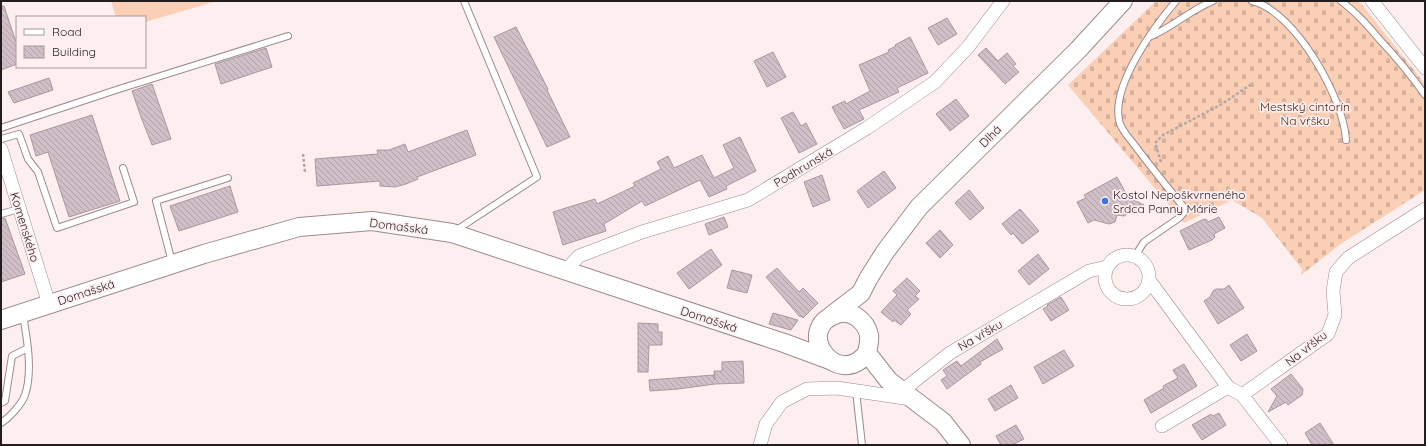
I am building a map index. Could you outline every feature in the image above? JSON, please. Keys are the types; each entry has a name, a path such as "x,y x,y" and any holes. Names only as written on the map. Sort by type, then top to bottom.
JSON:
{"street":[{"name":"Podhrunská","path":"565,271 579,256 642,232 748,200 867,128 935,82 968,47 1003,1"},
{"name":"Dlhá","path":"864,286 885,252 918,207 1078,50 1123,1"},
{"path":"1372,1 1425,68"},
{"name":"Komenského","path":"1,149 48,304"},
{"name":"Na vŕšku","path":"1242,395 1328,334 1335,314 1333,291 1336,272 1348,258 1425,209"},
{"name":"Domašská","path":"1,320 173,264 299,227 372,221 452,233 793,346 830,360"},
{"path":"1129,254 1135,256 1148,268 1149,280 1147,288 1141,295 1125,299 1117,296 1108,288 1105,276 1107,267 1118,257 1129,254"},
{"name":"Na vŕšku","path":"873,393 887,391 891,387 902,390 950,353 1090,271 1107,267"},
{"path":"1149,280 1228,387 1242,395 1281,445"},
{"path":"793,346 807,342 817,336 822,324 864,286"},
{"path":"817,336 820,348 824,355 830,360 840,365 848,365 862,360 867,353 869,336 862,309 864,286"},
{"path":"831,316 840,313 850,314 859,319 866,326"},
{"path":"867,353 902,390 943,422 961,445"},
{"path":"848,365 902,390"},
{"path":"1162,426 1228,387"},
{"path":"760,445 766,424 782,402 807,389 837,388 856,397 873,393 902,390"}],"lane":[{"path":"452,233 537,177 464,1"},
{"path":"1135,256 1144,242 1179,218 1186,210 1127,135 1119,121 1119,100 1127,77 1149,37 1160,20 1176,1"},
{"path":"1149,37 1160,32 1200,6 1213,1"},
{"path":"1252,1 1274,11 1290,25 1302,40 1333,93 1346,131 1346,140"},
{"path":"1341,1 1349,6 1374,33 1425,95"},
{"path":"1,128 288,36"},
{"path":"1,139 19,134 28,159 38,172 57,228 134,202 123,168"},
{"path":"173,264 156,201 228,178"},
{"path":"1,214 19,209"},
{"path":"1,423 9,418 25,396 29,367 23,313"},
{"path":"1,403 5,401 12,356 28,348"},
{"path":"856,397 862,445"}],"path":[{"path":"1160,178 1161,160 1155,143 1163,135 1222,104 1250,85"},
{"path":"303,154 305,172"}],"green space":[{"path":"111,1 217,1 146,22 146,16 116,16"},
{"name":"Mestský cintorín Na vŕšku","path":"1156,1 1359,1 1425,84 1425,190 1342,243 1301,275 1302,269 1262,218 1232,200 1184,223 1068,85"}],"building":[{"path":"1,6 4,6 16,42 16,64 1,70"},
{"path":"947,18 957,34 938,45 928,28"},
{"path":"516,27 548,89 547,90 570,137 547,147 494,37"},
{"path":"910,37 928,73 897,88 899,92 859,110 864,119 844,129 832,107 845,101 846,104 870,91 859,65 889,52 888,50 896,46 895,45"},
{"path":"266,48 272,67 221,84 215,64"},
{"path":"986,48 998,61 1007,53 1016,64 1013,66 1019,72 1005,84 978,55"},
{"path":"773,52 786,77 767,87 754,61"},
{"path":"49,78 53,90 14,103 8,92"},
{"path":"152,84 171,139 152,145 132,91"},
{"path":"956,99 969,116 950,131 936,114"},
{"path":"793,112 801,126 806,123 817,144 799,153 781,118"},
{"path":"92,115 120,201 69,217 48,152 36,156 30,135"},
{"path":"467,130 476,155 417,177 418,179 406,184 395,187 380,186 380,181 317,186 315,159 378,154 377,150 389,150 405,144 408,152"},
{"path":"740,137 756,171 726,186 727,189 709,197 700,180 645,206 642,201 604,224 606,231 563,245 553,212 595,199 597,204 635,186 633,183 661,169 657,162 668,156 674,168 702,155 714,178 734,168 723,145"},
{"path":"884,171 896,188 868,208 857,191"},
{"path":"822,175 830,200 813,207 804,182"},
{"name":"Kostol Nepoškvrneného Srdca Panny Márie","path":"1117,177 1128,197 1144,205 1124,216 1117,215 1115,222 1109,224 1094,220 1088,223 1077,202 1086,198 1084,195"},
{"path":"230,186 238,212 179,231 170,206"},
{"path":"969,190 984,208 970,220 955,203"},
{"path":"1020,209 1039,231 1022,244 1013,233 1011,235 1002,224"},
{"path":"724,217 728,227 709,235 705,224"},
{"path":"1219,217 1225,228 1214,234 1215,237 1212,240 1189,250 1180,231 1202,220 1206,219 1208,222"},
{"path":"1,218 5,218 25,274 1,282"},
{"path":"940,230 953,245 940,258 926,243"},
{"path":"711,249 722,265 689,289 677,273"},
{"path":"1038,254 1049,269 1029,285 1018,271"},
{"path":"777,268 799,292 803,288 818,303 803,318 801,316 800,317 766,277"},
{"path":"732,270 752,275 747,293 727,288"},
{"path":"907,278 920,291 915,296 919,299 907,310 911,314 901,325 894,320 893,322 881,312 897,295 893,291"},
{"path":"1229,285 1244,308 1218,324 1204,301 1210,297 1216,289 1224,289"},
{"path":"1061,297 1069,310 1051,321 1043,309"},
{"path":"773,313 798,320 791,330 769,324"},
{"path":"638,323 658,324 658,332 662,332 662,345 649,345 648,372 638,372"},
{"path":"1247,334 1257,351 1241,361 1230,345"},
{"path":"997,339 1003,349 980,362 981,364 947,389 941,380 947,376 943,370 957,361 961,366"},
{"path":"1064,350 1074,366 1043,384 1034,367"},
{"path":"743,361 744,383 715,384 650,391 649,380 714,375 715,380 714,371 722,371 722,362"},
{"path":"1184,364 1197,386 1151,413 1144,400 1164,388 1163,386 1178,378 1173,370"},
{"path":"1291,374 1303,389 1302,395 1288,405 1286,402 1268,412 1277,396 1271,389"},
{"path":"1011,385 1018,398 995,411 988,399"},
{"path":"1219,413 1226,425 1202,440 1192,425 1211,414 1213,416"},
{"path":"1320,423 1334,445 1312,445 1305,433"},
{"path":"1016,425 1024,439 1012,445 1001,445 996,436"}],"place":[{"name":"Kostol Nepoškvrneného Srdca Panny Márie","path":"1105,201"}]}
